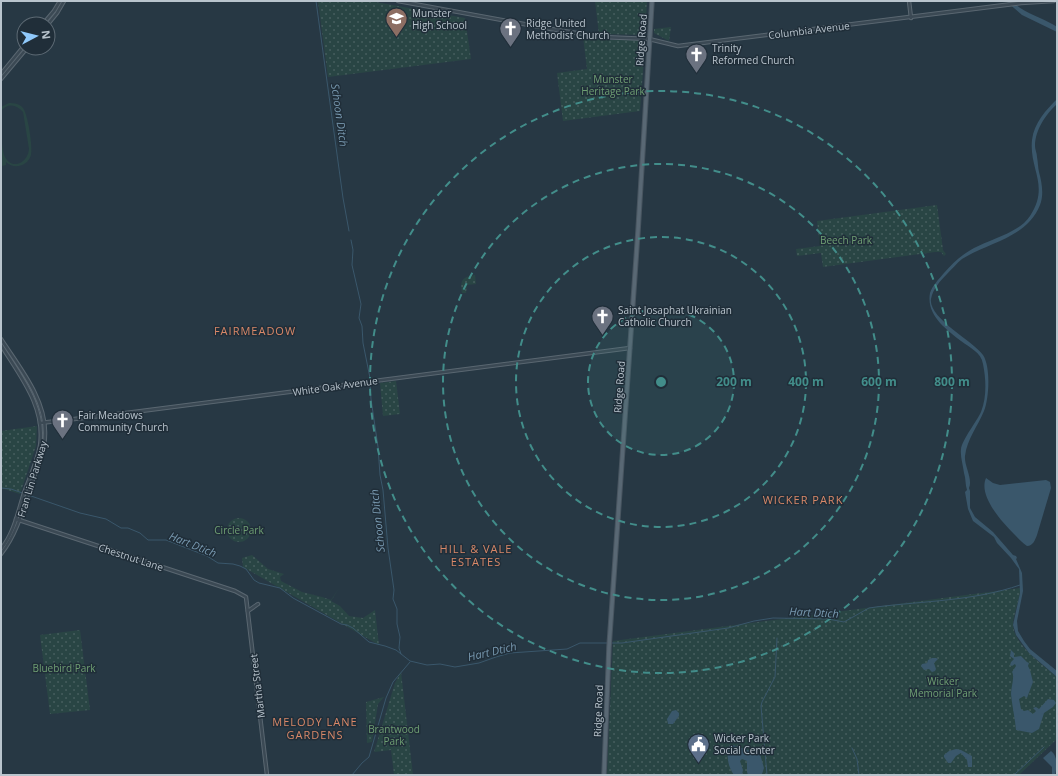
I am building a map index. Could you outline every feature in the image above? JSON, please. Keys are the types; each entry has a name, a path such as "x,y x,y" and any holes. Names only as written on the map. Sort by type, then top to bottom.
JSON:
{"main road":[{"name":"Ridge Road","path":"604,775 609,647 652,1"}],"street":[{"path":"49,16 60,1"},
{"path":"55,16 64,1"},
{"name":"Columbia Avenue","path":"398,1 602,37 649,39 678,46 911,18 1021,3 1054,1"},
{"path":"909,1 911,18"},
{"path":"1,74 16,56"},
{"path":"1,79 20,56"},
{"name":"Fran Lin Parkway","path":"1,338 36,394 45,422 43,448 25,504 12,532 1,549"},
{"name":"Fran Lin Parkway","path":"1,346 32,395 37,409 41,434 40,447 22,502 14,533 1,554"},
{"name":"White Oak Avenue","path":"40,422 126,413 630,348"},
{"name":"Chestnut Lane","path":"18,520 235,591 246,596"},
{"name":"Martha Street","path":"246,596 267,775"},
{"path":"248,611 258,604"}],"green space":[{"name":"Munster High School","path":"318,1 370,1 465,18 471,59 328,77"},
{"path":"595,1 647,1 645,35 599,34"},
{"path":"671,27 669,41 654,33 654,29"},
{"name":"Munster Heritage Park","path":"583,37 605,40 642,40 645,44 640,111 563,121 557,73 587,69"},
{"path":"9,103 17,104 25,111 31,139 31,155 27,162 20,166 13,166 6,162 6,165 2,166 1,132 4,155 8,161 16,164 20,163 26,158 29,149 23,112 15,106 6,107 1,111 1,107"},
{"name":"Beech Park","path":"937,205 943,250 946,254 944,256 941,252 935,252 823,267 821,253 797,256 796,249 820,246 817,221"},
{"path":"475,275 476,284 467,285 466,293 462,293 461,285 463,280 467,277"},
{"path":"396,381 400,414 383,416 380,383"},
{"path":"37,426 36,446 20,494 1,488 1,431"},
{"name":"Circle Park","path":"234,518 244,518 251,525 251,535 244,542 234,542 227,535 227,525"},
{"path":"252,555 268,569 284,574 280,577 281,581 302,592 331,600 339,588 331,601 340,606 349,616 363,618 375,610 379,645 243,567 242,558"},
{"name":"Wicker Memorial Park","path":"1020,588 1013,623 1014,631 1023,646 1057,677 1057,739 1019,775 607,775 613,641"},
{"name":"Bluebird Park","path":"80,630 90,710 50,714 40,635"},
{"name":"Brantwood Park","path":"401,672 413,775 394,775 391,750 374,752 395,683"},
{"path":"384,697 378,704 372,742 367,743 366,702"}],"water":[{"path":"1006,1 1012,1 1026,12 1054,25 1057,27 1057,32 1022,15"},
{"path":"1057,99 1057,104 1042,123 1035,140 1042,193 1040,205 1034,216 1017,232 962,259 939,282 931,299 932,306 936,314 952,329 978,349 986,360 988,391 986,406 968,444 965,456 970,481 970,508 975,517 993,532 1013,555 1016,556 1022,573 1023,591 1017,621 1018,631 1030,649 1057,671 1057,677 1029,653 1016,635 1013,625 1020,593 1019,569 997,543 994,537 973,521 968,509 965,492 967,490 961,458 961,449 983,406 985,394 984,370 980,356 949,332 938,321 931,308 930,293 934,285 944,273 965,253 1005,235 1025,222 1030,216 1036,205 1039,186 1033,160 1033,134 1041,117"},
{"path":"986,478 993,483 1000,485 1046,480 1050,482 1051,488 1037,535 1031,545 1027,546 1022,542 1003,523 992,508 985,493 984,485"},
{"path":"1011,650 1014,653 1014,657 1021,656 1029,663 1028,666 1033,682 1027,698 1024,696 1019,699 1021,709 1024,711 1028,710 1033,714 1036,711 1033,708 1036,707 1039,709 1048,699 1054,700 1056,703 1044,713 1039,729 1032,733 1016,730 1011,694 1013,679 1012,672 1016,666 1015,664 1012,666 1010,665 1014,659 1010,656"},
{"path":"932,658 938,659 934,663 936,669 935,671 932,672 929,669 924,670 921,666 922,664 927,663 928,660"},
{"path":"676,710 679,713 679,716 673,724 668,724 667,719 672,711"},
{"path":"733,745 760,754 764,768 762,774 748,775 747,761 742,759 740,761 743,770 742,775 734,775 728,761 729,746"},
{"path":"956,749 972,756 972,767 968,767 967,760 961,753 956,756 951,763 948,763 944,755 949,751"},
{"path":"1051,751 1056,759 1055,775 1052,775 1052,767 1043,758"}],"waterway":[{"name":"Schoon Ditch","path":"316,1 343,198 349,231"},
{"name":"Schoon Ditch","path":"351,240 353,250 352,265 361,304 359,318 362,326 363,343 370,378"},
{"name":"Schoon Ditch","path":"370,384 394,590 393,599 397,609 397,624 400,637 399,648 401,654"},
{"name":"Hart Dtich","path":"1,488 11,489 80,513 106,519 121,528 128,528 140,533 148,540 166,540 207,556 218,563 240,566 246,569 254,580 259,583 280,588 293,598 341,624 353,628 369,642 396,650 410,661 427,665 440,664 455,667 479,663 510,653 567,649 580,643 622,643 728,628 773,618 828,619 844,622 869,608 949,600 985,594 1020,585"},
{"path":"767,775 761,706 775,677 777,638"},
{"path":"352,775 369,757 386,698 393,682 410,662"},
{"path":"1014,775 1044,747"},
{"path":"852,748 857,759 859,775"}],"place":[{"name":"Munster High School","path":"396,38"},
{"name":"Ridge United Methodist Church","path":"510,48"},
{"name":"Trinity Reformed Church","path":"696,74"},
{"name":"Saint Josaphat Ukrainian Catholic Church","path":"602,336"},
{"name":"Fair Meadows Community Church","path":"63,440"},
{"name":"Wicker Park Social Center","path":"699,764"}],"district":[{"name":"FAIRMEADOW","path":"255,330"},
{"name":"WICKER PARK","path":"803,499"},
{"name":"HILL & VALE ESTATES","path":"476,554"},
{"name":"MELODY LANE GARDENS","path":"315,727"}]}
